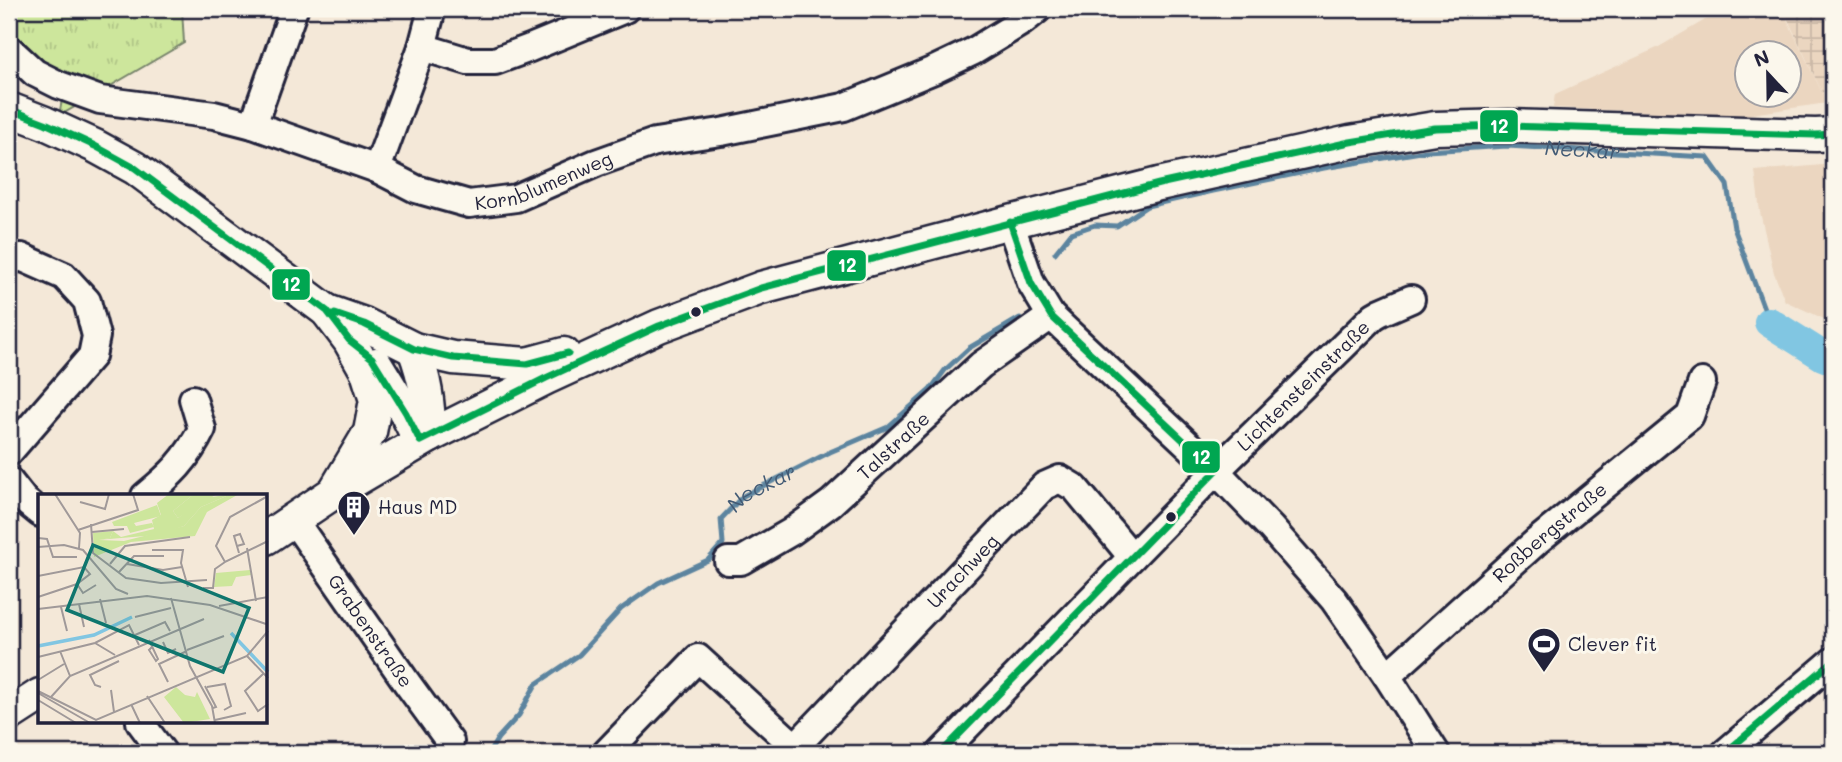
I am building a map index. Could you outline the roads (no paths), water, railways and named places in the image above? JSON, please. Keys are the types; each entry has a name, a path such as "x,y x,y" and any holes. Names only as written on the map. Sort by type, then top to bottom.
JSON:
{"main road":[{"path":"9,109 45,123 135,168 327,311 349,340 367,372 376,400 370,432 333,493"},
{"path":"268,537 333,493 425,439 546,378 659,326 761,288 1010,222 1159,184 1336,145 1435,128 1509,126 1833,134"},
{"path":"327,311 364,324 414,348 453,358 527,364 659,326"},
{"path":"349,340 372,358 425,439"},
{"path":"414,348 424,376 428,400 425,439"},
{"path":"9,715 38,696"}],"street":[{"path":"253,125 294,9"},
{"path":"377,169 422,47 432,9"},
{"path":"422,47 468,61 495,61 625,9"},
{"name":"Kornblumenweg","path":"9,49 34,73 100,100 214,115 253,125 377,169 416,189 469,204 516,198 596,163 655,142 844,107 974,51 1038,9"},
{"path":"1010,222 1031,283 1051,316 1216,471 1271,528 1334,600 1436,753"},
{"path":"9,261 21,257 64,276 87,301 96,336 92,356 9,452"},
{"name":"Lichtensteinstraße","path":"942,753 1216,471 1374,316 1411,299"},
{"name":"Talstraße","path":"729,561 741,561 791,532 831,503 981,365 1051,316"},
{"name":"Roßbergstraße","path":"1387,676 1536,541 1689,416 1702,382"},
{"path":"148,494 167,479 192,449 202,429 193,399"},
{"name":"Urachweg","path":"799,750 1044,486 1060,479 1075,488 1132,557"},
{"path":"9,481 24,500 38,511"},
{"name":"Grabenstraße","path":"293,519 450,742"},
{"path":"606,753 698,658 799,750"},
{"path":"1725,753 1833,661"},
{"path":"141,724 163,753"}],"waterway":[{"name":"Neckar","path":"1055,253 1071,233 1095,225 1117,226 1147,206 1324,168 1427,151 1507,146 1707,157 1727,185 1734,228 1769,322"},
{"name":"Neckar","path":"489,753 498,738 519,715 536,684 579,655 621,609 658,583 708,560 723,543 721,519 743,496 830,452 888,427 930,390 945,370 969,348 1020,318"},
{"name":"Neckar","path":"1769,322 1833,360"}],"place":[{"name":"Haus MD","path":"354,537"},
{"name":"Clever fit","path":"1544,674"}]}
